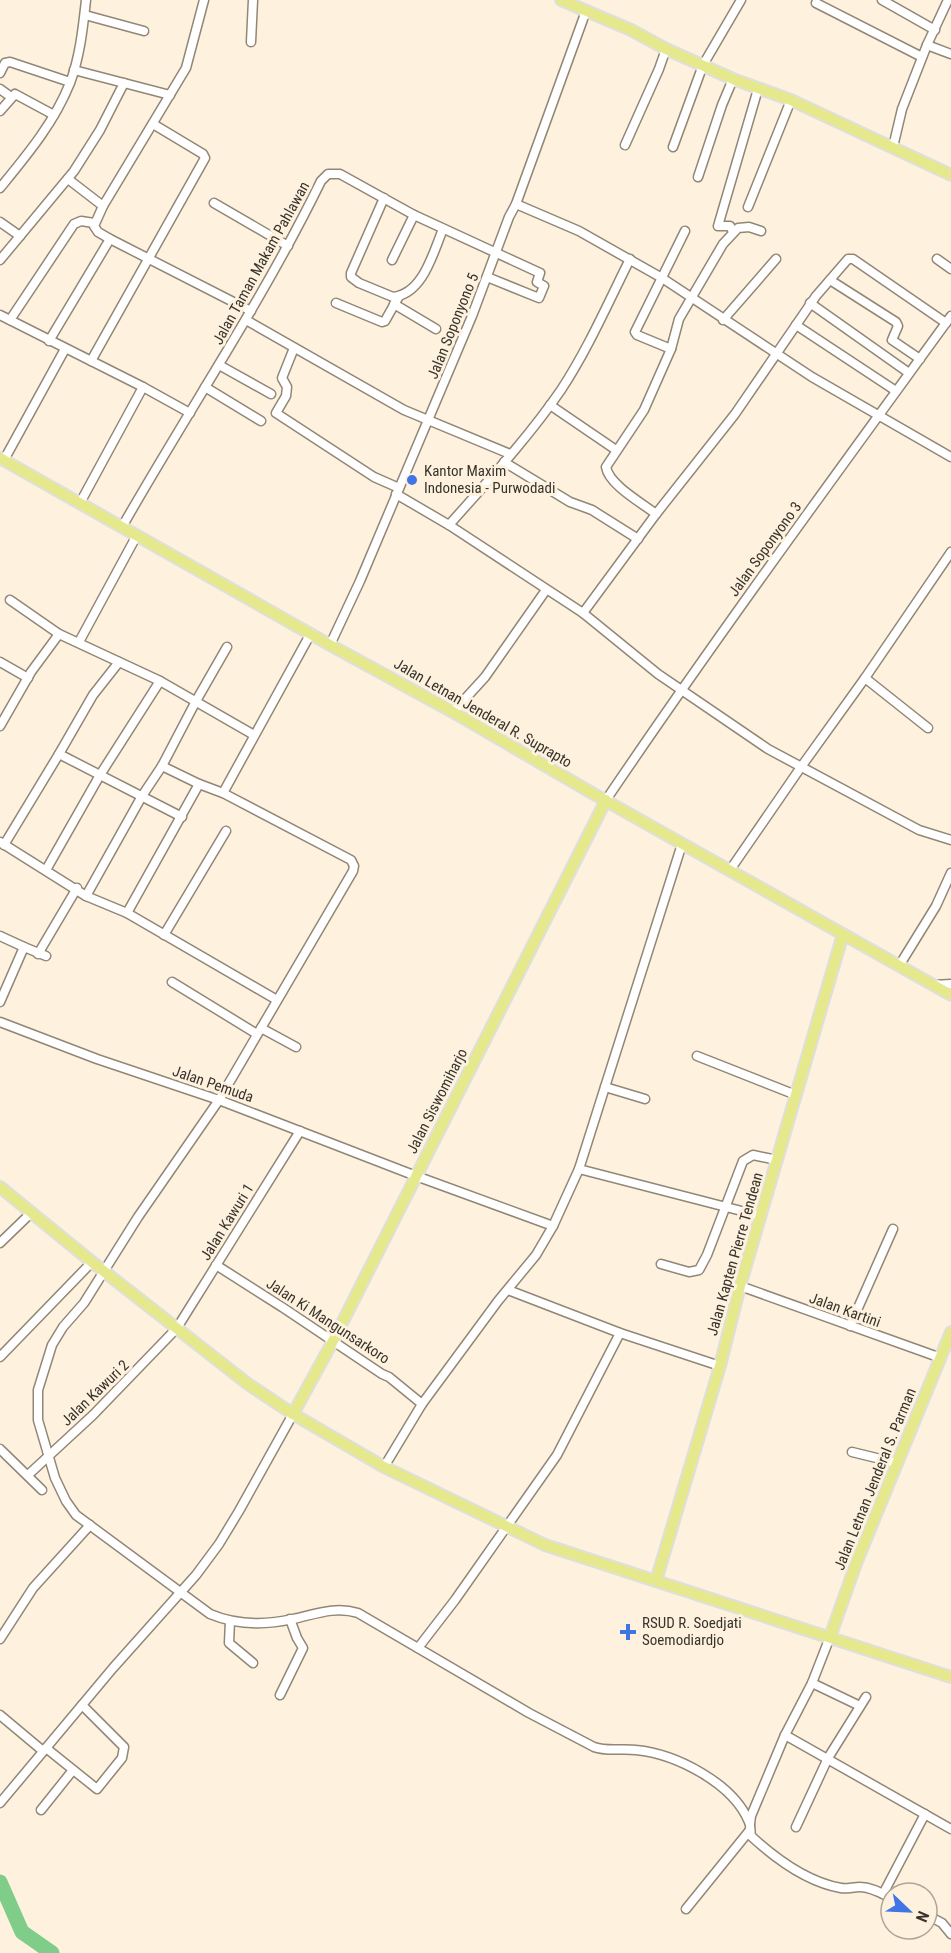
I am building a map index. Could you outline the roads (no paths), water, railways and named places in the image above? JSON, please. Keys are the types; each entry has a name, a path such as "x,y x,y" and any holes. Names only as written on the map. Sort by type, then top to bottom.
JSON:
{"main road":[{"path":"566,1 631,30 666,49 733,79 791,100 951,175"},
{"name":"Jalan Letnan Jenderal R. Suprapto","path":"2,459 951,995"},
{"name":"Jalan Siswomiharjo","path":"293,1414 333,1341 568,870 606,800"},
{"name":"Jalan Kapten Pierre Tendean","path":"656,1581 843,934"},
{"path":"0,1186 92,1262 248,1384 293,1414 384,1467 545,1545 951,1677"},
{"name":"Jalan Letnan Jenderal S. Parman","path":"830,1637 857,1561 951,1332"}],"street":[{"path":"0,188 34,146 54,115 70,82 85,15 86,0"},
{"path":"204,0 186,68 94,223 95,229 110,239 251,311"},
{"path":"251,42 253,0"},
{"path":"673,147 703,65 741,0"},
{"path":"882,0 935,30"},
{"path":"893,147 902,110 927,45 948,0"},
{"path":"816,3 922,57"},
{"name":"Jalan Soponyono 5","path":"330,645 429,421 516,204 586,11"},
{"path":"85,15 144,31"},
{"path":"927,45 951,54"},
{"path":"625,144 666,49"},
{"path":"0,73 5,63 10,62 70,82"},
{"path":"74,70 170,95"},
{"path":"698,177 733,79"},
{"path":"0,260 68,179 100,130 124,83"},
{"path":"0,89 11,97"},
{"path":"733,232 730,226 718,223 758,89"},
{"path":"0,111 15,94 54,115"},
{"path":"748,207 791,100"},
{"path":"91,361 205,158 203,154 153,124"},
{"name":"Jalan Taman Makam Pahlawan","path":"122,527 246,320 288,246 321,181 328,174 340,174 414,215 540,273 537,282 544,286 539,298 487,277"},
{"path":"68,179 103,206"},
{"path":"384,198 351,277 397,300 436,329"},
{"path":"214,203 288,246"},
{"path":"516,204 556,220 630,259 841,395 951,458"},
{"path":"392,260 414,215"},
{"path":"9,320 74,224 81,221 94,223"},
{"path":"0,222 20,236"},
{"path":"656,514 613,481 606,467 644,410 671,349 679,319 723,244 733,232 742,227 761,231"},
{"path":"336,303 382,322 385,321 397,300 414,286 424,273 443,229"},
{"path":"671,349 635,333 686,231"},
{"path":"49,341 110,239"},
{"path":"449,525 550,405 587,345 630,259"},
{"path":"723,320 776,259"},
{"path":"583,613 656,514 735,414 810,303 848,259 852,259 948,320"},
{"path":"937,259 951,269"},
{"path":"830,280 896,322 898,326 892,340 920,359"},
{"path":"810,303 909,373"},
{"path":"0,315 190,413"},
{"path":"246,320 404,410 510,454"},
{"name":"Jalan Soponyono 3","path":"606,800 681,690 877,415 948,320"},
{"path":"796,325 896,391"},
{"path":"294,348 282,378 288,387 286,396 276,413 583,613 658,674 768,749 919,830 951,840"},
{"path":"2,459 65,349"},
{"path":"219,365 271,394"},
{"path":"80,503 142,387"},
{"path":"205,387 261,421"},
{"path":"550,405 616,450"},
{"path":"504,462 570,502 592,510 638,539"},
{"path":"79,642 137,535"},
{"path":"730,870 951,552"},
{"path":"453,712 485,678 546,590"},
{"path":"10,600 59,634 160,681 254,735"},
{"path":"223,793 311,633"},
{"path":"0,725 28,678 59,634"},
{"path":"86,896 142,796 162,766 227,647"},
{"path":"0,662 28,678"},
{"path":"119,662 93,695 2,844 77,888 86,896 127,913 278,1000"},
{"path":"865,678 928,728"},
{"path":"46,870 100,775 160,681"},
{"path":"59,754 182,817"},
{"path":"162,766 223,793 351,860 354,866 219,1100 138,1217 84,1303 58,1335 38,1390 38,1420 55,1478 66,1501 76,1515 90,1526 210,1614 230,1621 254,1623 290,1620 337,1609 358,1613 529,1713 594,1747 605,1751 635,1750 663,1756 698,1771 734,1797 750,1827 752,1836 779,1860 796,1870 843,1889 860,1887 879,1893"},
{"path":"127,913 199,784"},
{"path":"164,935 226,831"},
{"path":"384,1467 422,1404 536,1255 553,1226 579,1169 682,844"},
{"path":"899,966 936,906 951,873"},
{"path":"0,936 42,955 77,888"},
{"path":"0,1002 24,947"},
{"path":"172,982 259,1031 296,1047"},
{"path":"933,985 951,984"},
{"path":"0,1033 3,1024"},
{"name":"Jalan Pemuda","path":"3,1024 97,1059 219,1100 553,1226"},
{"path":"698,1056 796,1095"},
{"path":"605,1087 645,1099"},
{"name":"Jalan Kawuri 1","path":"177,1328 300,1131"},
{"path":"661,1264 689,1272 699,1270 707,1255 743,1161 753,1155 777,1160"},
{"path":"579,1169 761,1216"},
{"path":"0,1243 31,1213"},
{"path":"850,1326 893,1229"},
{"path":"0,1357 92,1262"},
{"name":"Jalan Ki Mangunsarkoro","path":"216,1265 389,1377 422,1404"},
{"name":"Jalan Kartini","path":"741,1286 940,1358"},
{"path":"508,1290 620,1333 720,1366"},
{"name":"Jalan Kawuri 2","path":"28,1475 109,1399 177,1328"},
{"path":"418,1648 557,1455 620,1333"},
{"path":"0,1803 82,1704 196,1575 219,1544 293,1414"},
{"path":"0,1449 42,1490"},
{"path":"852,1452 897,1463"},
{"path":"0,1639 33,1588 90,1526"},
{"path":"280,1695 303,1648 290,1620"},
{"path":"230,1621 228,1641 253,1663"},
{"path":"686,1909 750,1827 751,1816 785,1735 812,1683 830,1637"},
{"path":"812,1683 860,1706"},
{"path":"796,1827 828,1758 866,1697"},
{"path":"0,1715 97,1789 122,1758 123,1743 82,1704"},
{"path":"785,1735 951,1829"},
{"path":"41,1810 73,1770"},
{"path":"894,1881 925,1814"},
{"path":"939,1921 951,1934"}],"waterway":[{"path":"0,1882 22,1932 52,1953"}],"place":[{"name":"Kantor Maxim Indonesia - Purwodadi","path":"412,480"},
{"name":"RSUD R. Soedjati Soemodiardjo","path":"628,1632"}]}
